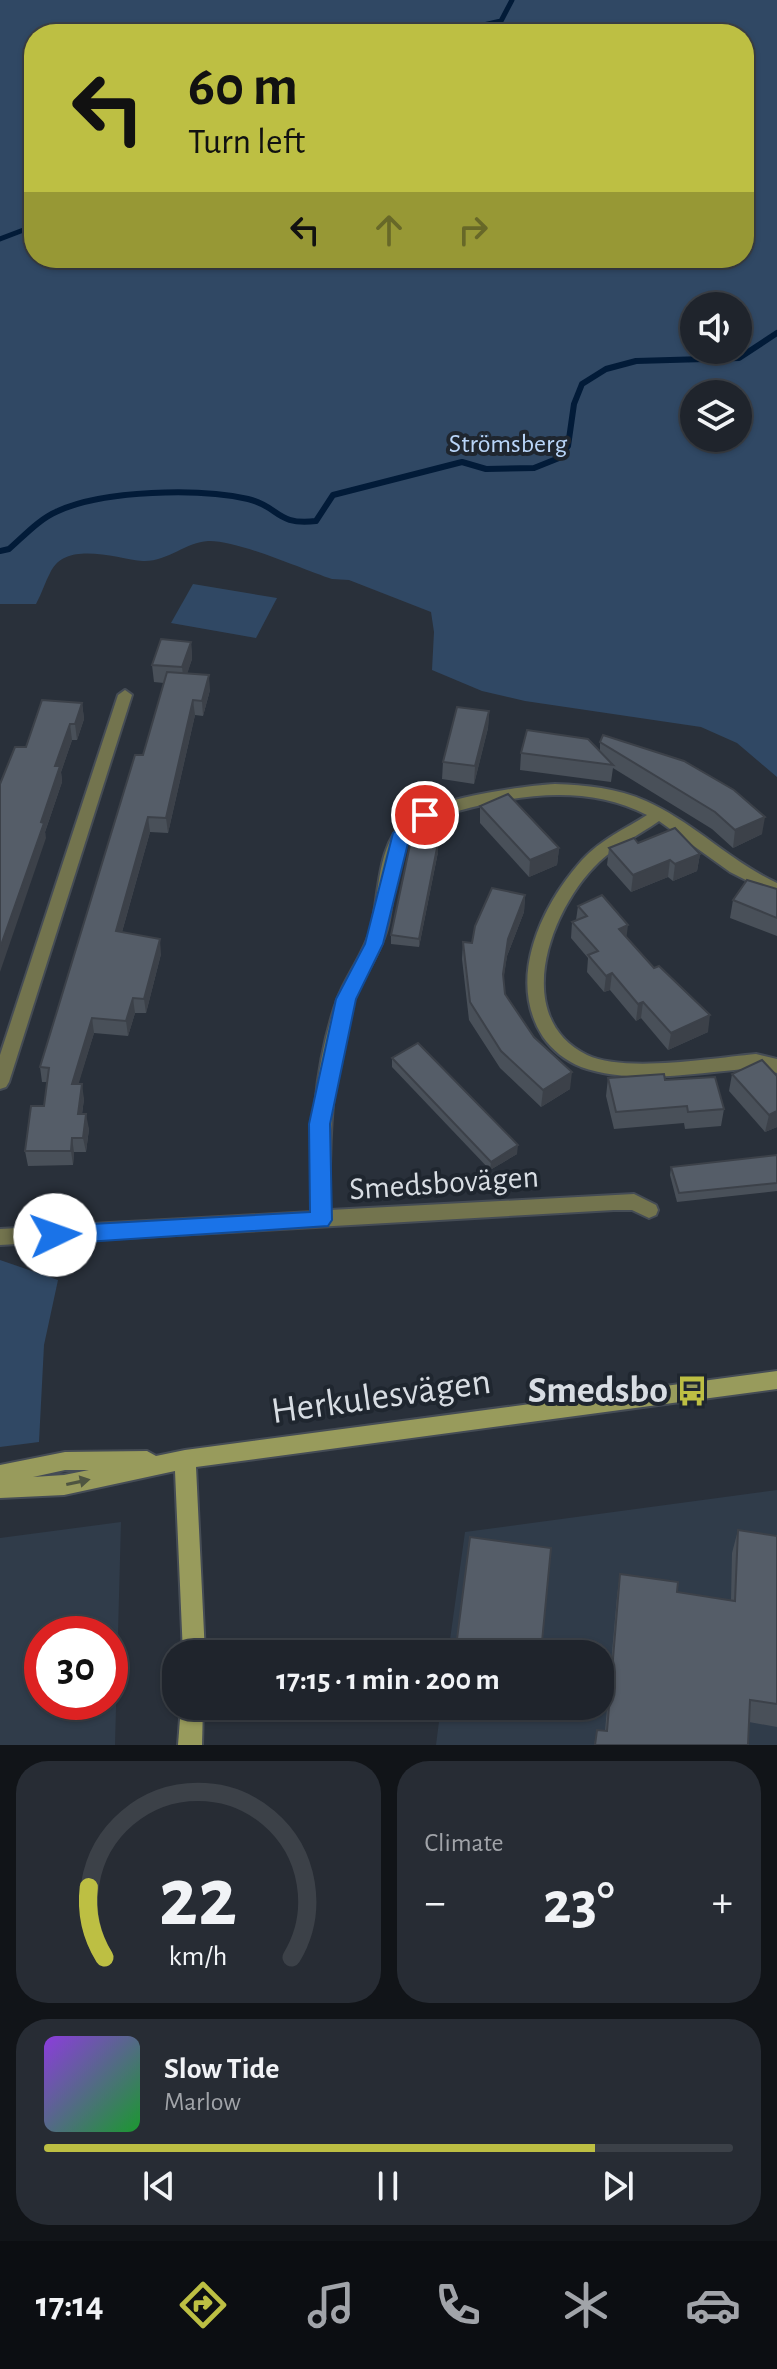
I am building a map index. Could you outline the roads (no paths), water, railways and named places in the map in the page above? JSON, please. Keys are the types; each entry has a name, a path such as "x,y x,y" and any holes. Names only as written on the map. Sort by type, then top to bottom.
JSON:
{"street":[{"path":"0,1082 125,695"},
{"path":"321,1220 319,1124 346,999 379,929 402,833 425,815 522,791 602,793 659,814 739,872 777,890"},
{"path":"659,814 593,858 567,892 546,931 537,959 532,994 537,1011 569,1051 606,1069 624,1071 756,1061 777,1066"},
{"name":"Smedsbovägen","path":"0,1237 614,1202 634,1202 649,1210"},
{"name":"Herkulesvägen","path":"0,1488 64,1485 185,1459 777,1380"},
{"path":"185,1459 193,1640"},
{"name":"Herkulesvägen","path":"0,1474 65,1461 185,1459"},
{"path":"190,1745 191,1720"}],"waterway":[{"path":"488,24 501,21 512,0"},
{"path":"0,239 24,230"},
{"path":"0,551 9,549 51,514 77,504 125,495 178,492 228,495 258,502 285,518 303,522 316,521 333,495 462,462 486,469 534,468 559,458 568,446 574,404 582,384 606,369 636,361 739,358 777,333"}],"place":[{"name":"Smedsbo","path":"692,1391"}],"park label":[{"name":"Strömsberg","path":"508,444"}]}
